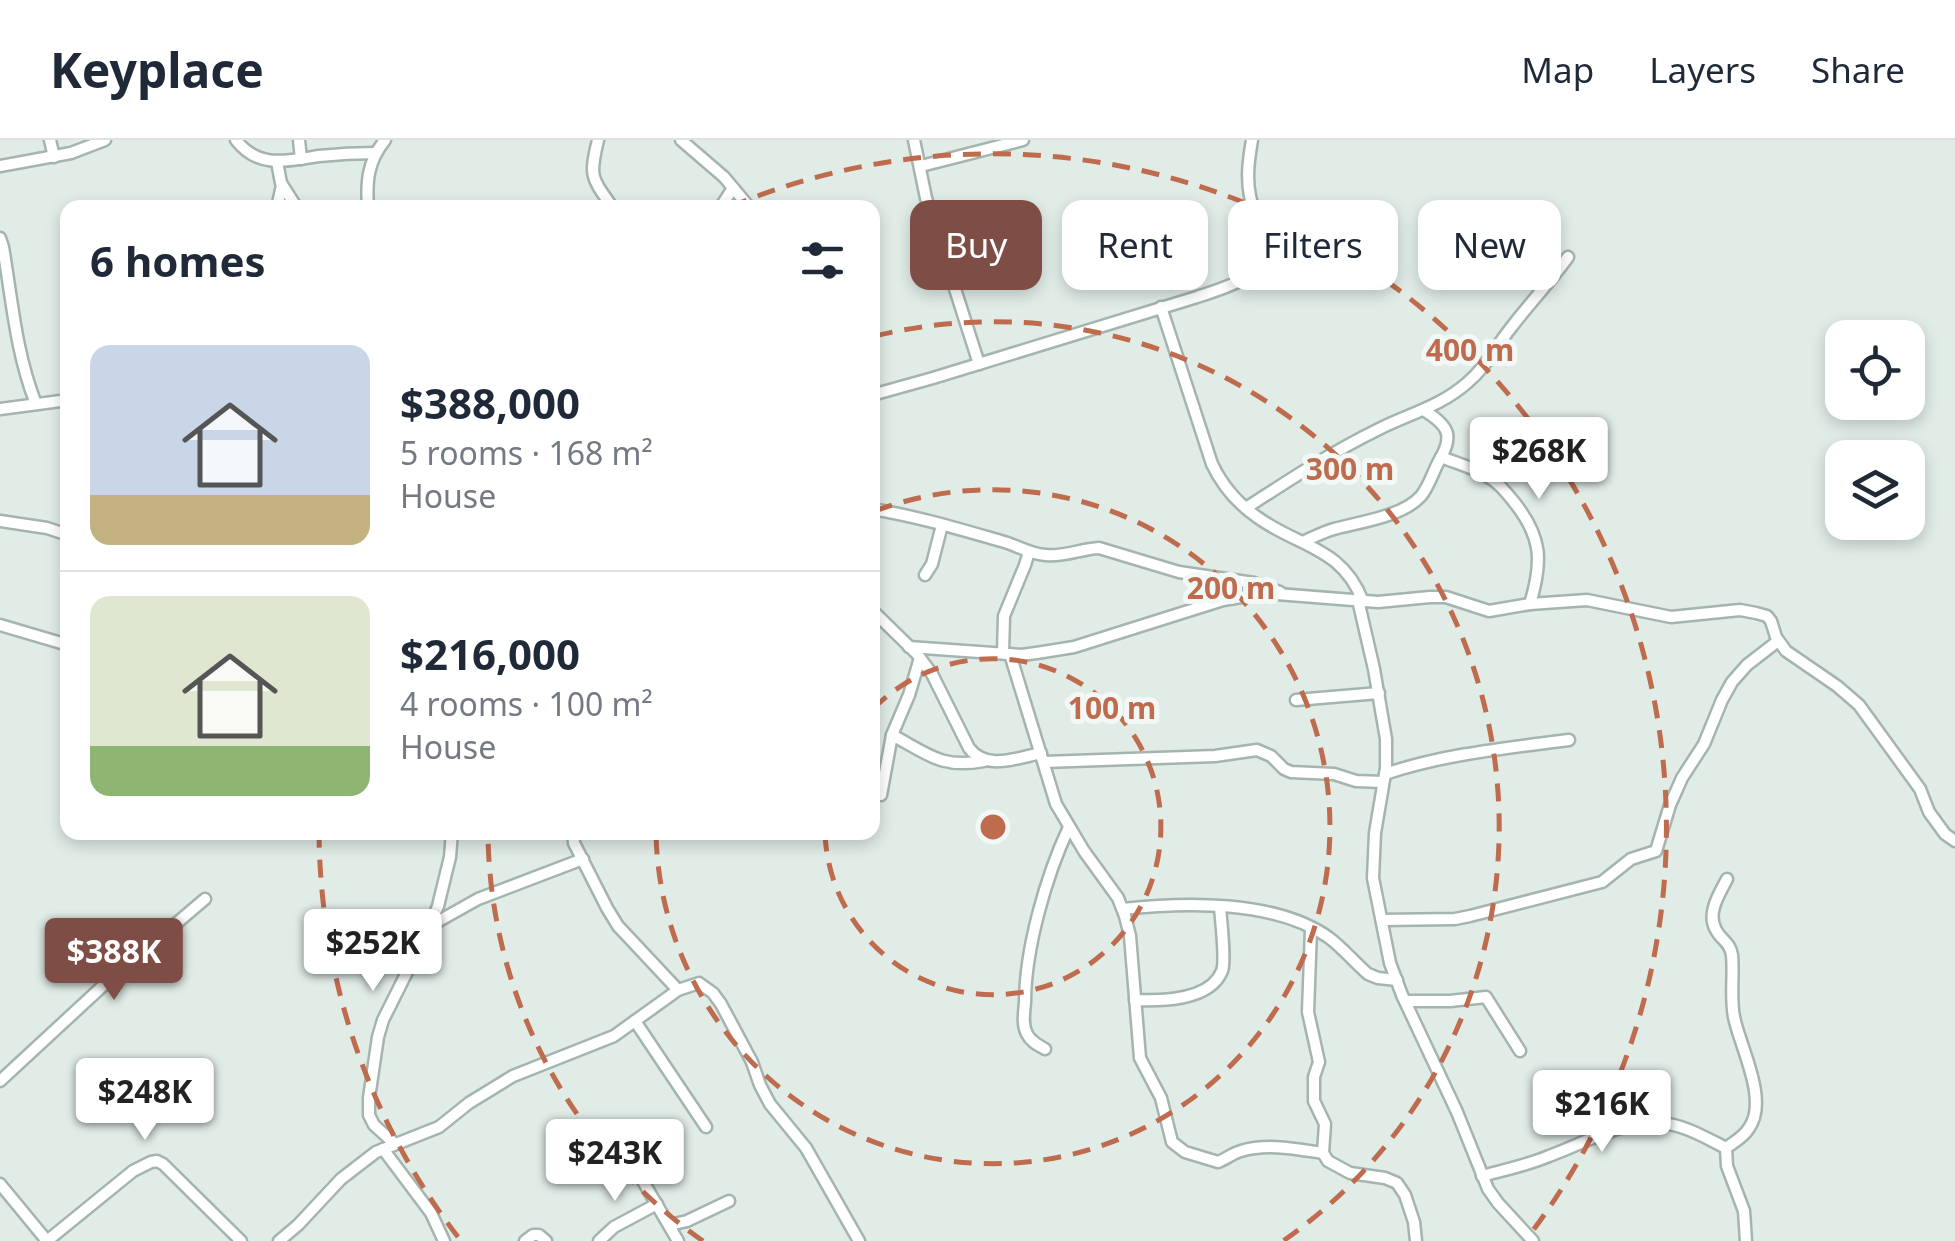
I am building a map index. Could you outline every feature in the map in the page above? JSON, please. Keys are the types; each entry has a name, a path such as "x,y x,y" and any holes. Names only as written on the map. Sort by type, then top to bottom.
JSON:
{"street":[{"path":"50,140 54,156"},
{"path":"0,166 54,156 106,140"},
{"path":"236,140 251,155 277,162 376,152"},
{"path":"299,140 302,159"},
{"path":"368,200 369,171 385,140"},
{"path":"598,140 593,176 609,200"},
{"path":"681,140 743,200"},
{"path":"914,140 926,198 980,364"},
{"path":"959,157 973,140"},
{"path":"921,166 1024,140"},
{"path":"880,393 1242,280 1261,264 1264,246 1249,192 1252,140"},
{"path":"277,162 282,185 292,200"},
{"path":"279,200 282,185"},
{"path":"725,200 733,188"},
{"path":"0,238 21,359 36,404"},
{"path":"1246,508 1318,462 1375,431 1424,411 1466,385 1568,257"},
{"path":"1161,307 1212,464 1222,483 1246,508 1341,566 1355,584 1386,739 1373,878 1390,962 1482,1176 1498,1203 1533,1241"},
{"path":"0,410 60,401"},
{"path":"1305,542 1328,530 1394,512 1423,493 1448,442 1442,422 1424,411"},
{"path":"1442,458 1488,476 1529,521 1540,563 1530,604"},
{"path":"880,511 1010,543 1028,552 1065,556 1099,548 1179,572 1272,587 1285,594"},
{"path":"0,521 60,532"},
{"path":"925,575 932,564 942,526"},
{"path":"1028,552 1004,616 1006,653 1056,804 1123,910 1130,936 1140,1058 1162,1098 1175,1146 1218,1162 1255,1148 1323,1153"},
{"path":"910,647 1022,654 1074,647 1223,600 1265,594 1361,601 1446,597 1489,611 1587,600 1672,617 1740,610 1767,616 1786,651 1858,705 1920,789 1929,812 1955,841"},
{"path":"880,618 920,658 940,687 969,748 985,761"},
{"path":"0,625 60,643"},
{"path":"1382,920 1456,920 1602,882 1631,859 1656,852 1682,778 1704,744 1732,682 1778,640"},
{"path":"881,795 892,735 920,658"},
{"path":"1296,700 1379,693"},
{"path":"892,735 944,762 964,764 1042,758 1204,756 1257,750 1290,772 1334,774 1356,782 1384,778 1413,764 1568,740"},
{"path":"1045,1049 1032,1041 1025,1028 1025,980 1052,869 1070,827"},
{"path":"444,1241 431,1213 374,1126 369,1098 382,1020 430,926 446,880 451,840"},
{"path":"574,840 618,926 678,990"},
{"path":"430,926 478,899 583,859"},
{"path":"1726,1148 1750,1128 1756,1114 1752,1075 1732,1002 1732,953 1727,941 1715,930 1713,920 1727,879"},
{"path":"0,1081 205,899"},
{"path":"1123,910 1148,906 1255,910 1312,928 1332,940 1368,974 1397,980"},
{"path":"1136,1000 1178,999 1193,995 1216,979 1223,970 1220,907"},
{"path":"1312,928 1308,1012 1318,1062 1314,1101 1324,1124 1323,1153 1328,1161 1350,1174 1385,1178 1397,1184 1411,1210 1416,1241"},
{"path":"279,1241 341,1179 389,1146 439,1127 513,1076 606,1040 678,990 698,983 722,1004 770,1104 806,1148 859,1241"},
{"path":"1405,1001 1486,997 1520,1051"},
{"path":"635,1021 706,1126"},
{"path":"1482,1176 1634,1126 1662,1123 1726,1148"},
{"path":"1726,1148 1728,1166 1744,1210 1746,1241"},
{"path":"0,1184 47,1241 133,1171 157,1161 240,1241"},
{"path":"640,1176 678,1241"},
{"path":"670,1226 729,1201"},
{"path":"598,1241 657,1204"},
{"path":"524,1241 533,1235 546,1241"}]}
